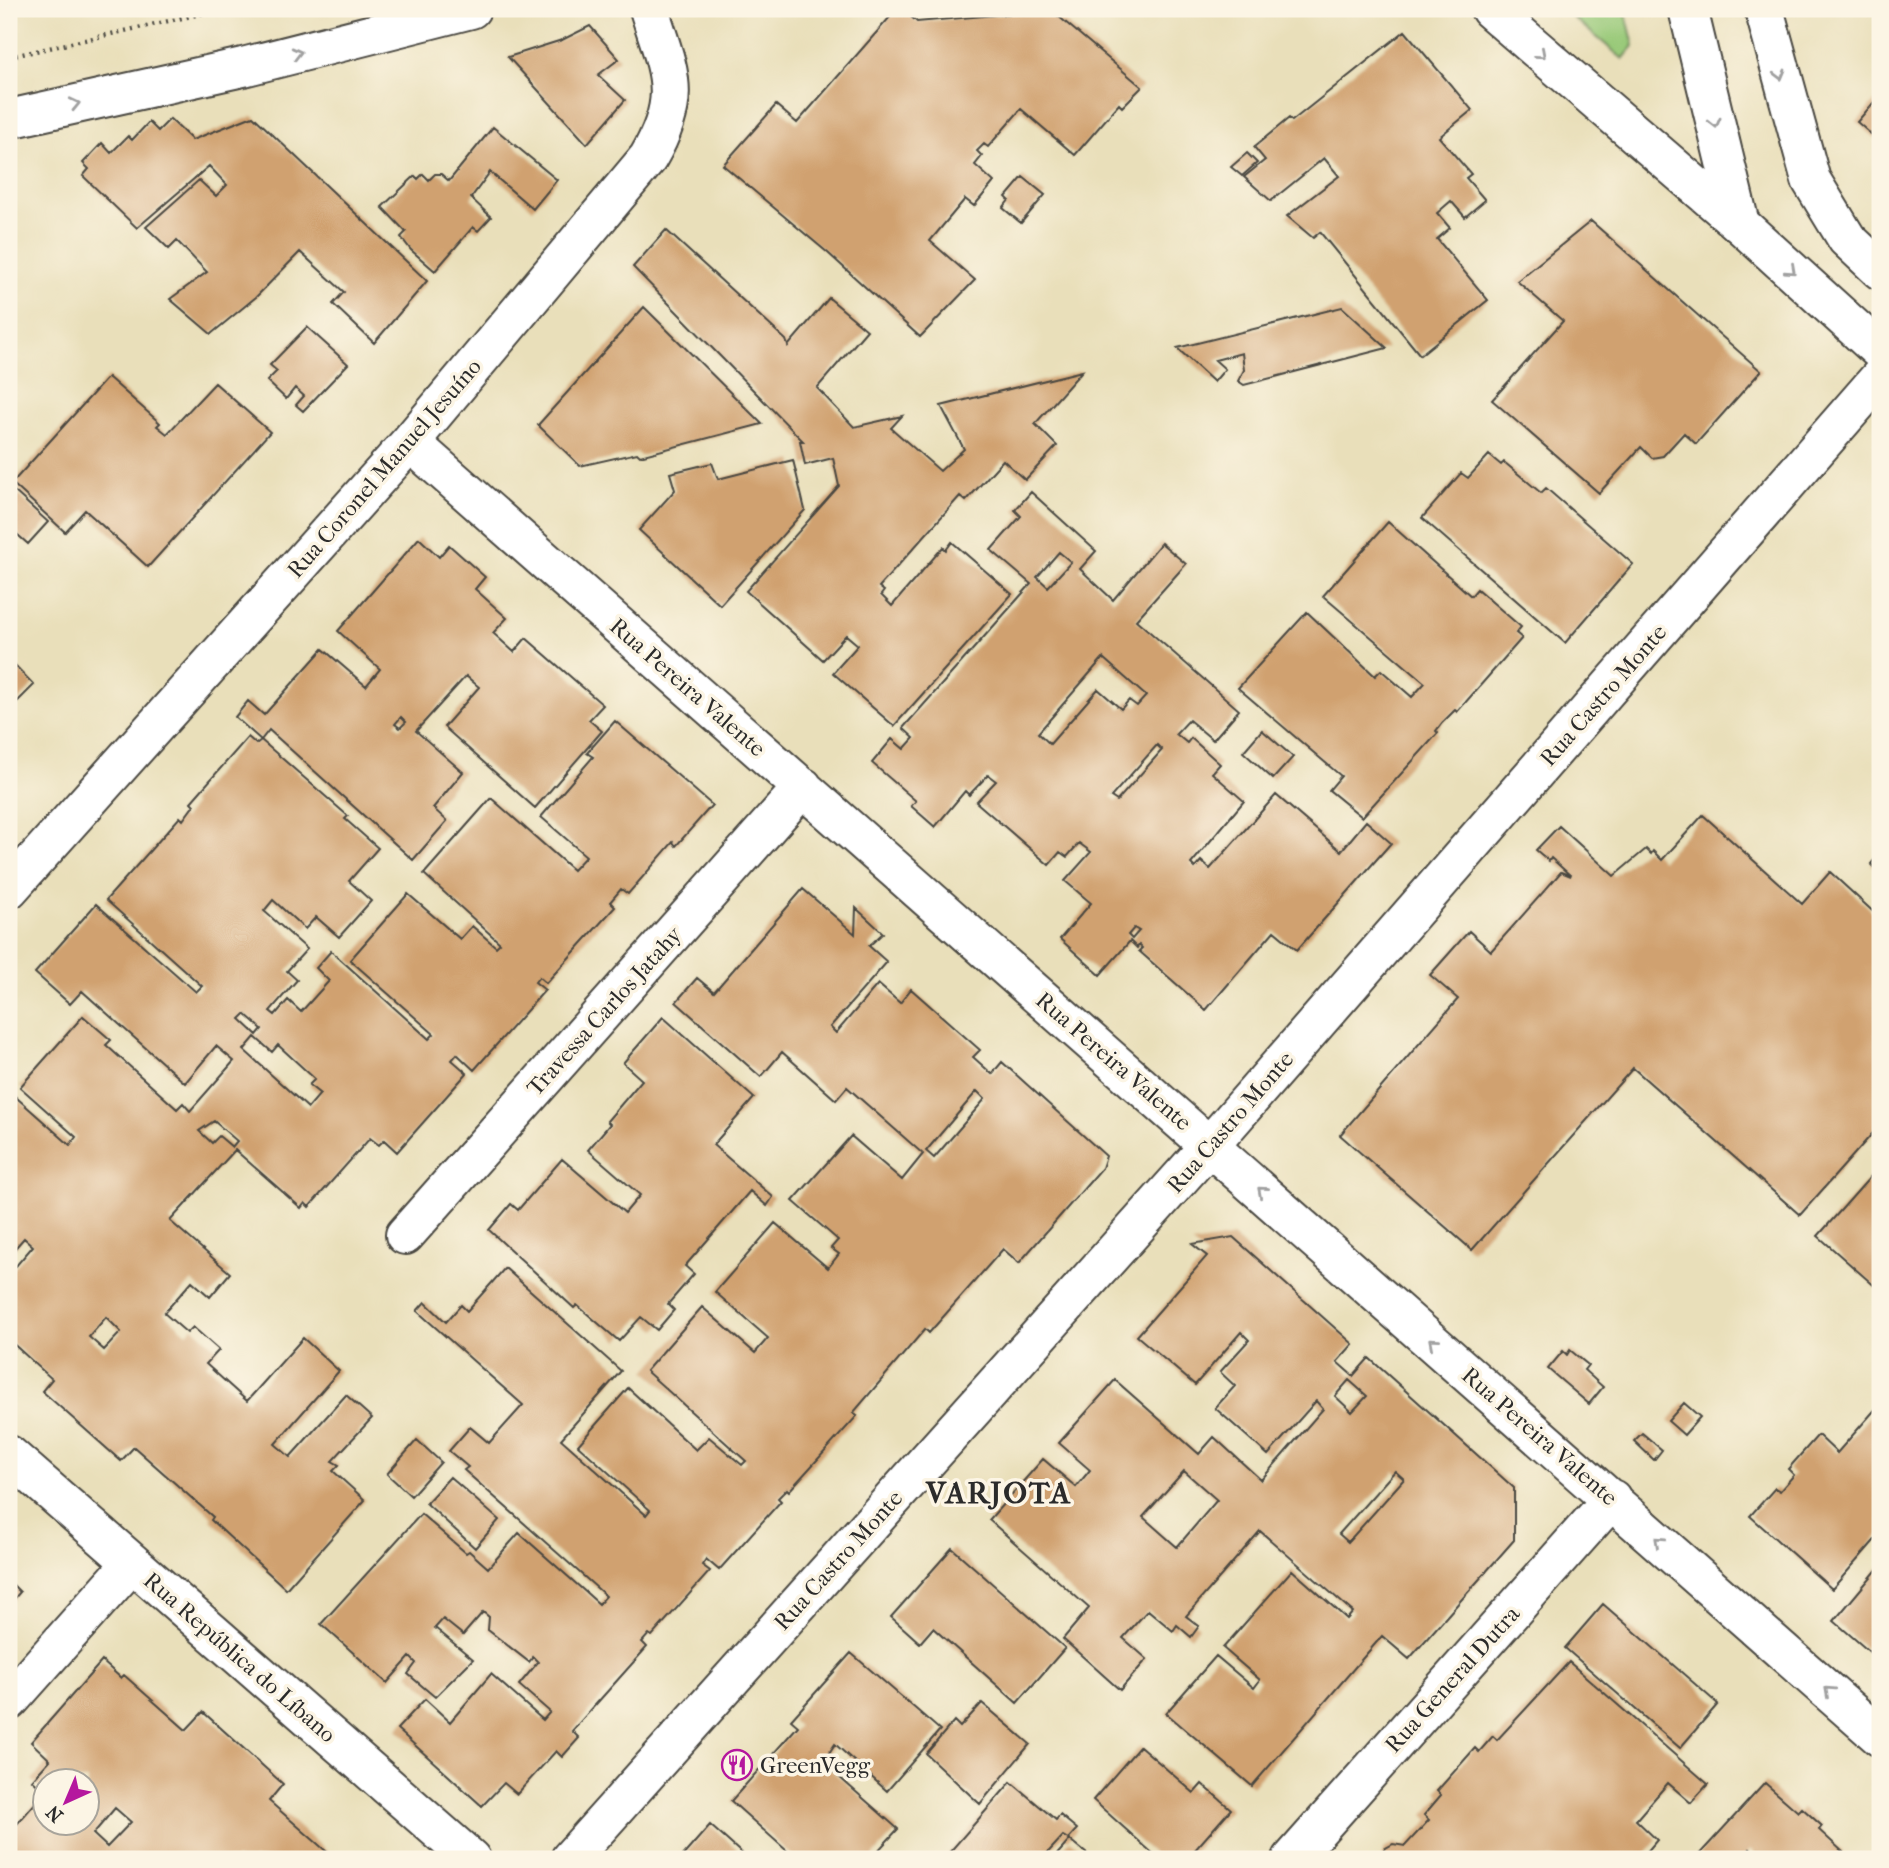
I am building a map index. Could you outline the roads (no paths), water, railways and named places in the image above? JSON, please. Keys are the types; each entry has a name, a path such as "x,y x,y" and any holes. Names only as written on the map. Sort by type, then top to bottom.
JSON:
{"main road":[{"path":"9,119 243,67 471,9"},
{"name":"Rua Coronel Manuel Jesuíno","path":"9,890 410,442 648,158 662,134 672,91 649,9"},
{"path":"1490,9 1740,224 1880,351"},
{"path":"1688,9 1740,224"},
{"path":"1763,9 1811,180 1847,239 1880,270"},
{"name":"Rua Castro Monte","path":"570,1859 1210,1145 1880,377"},
{"name":"Rua Pereira Valente","path":"410,442 1880,1737"},
{"name":"Travessa Carlos Jatahy","path":"405,1235 803,787"},
{"name":"Rua República do Líbano","path":"9,1455 471,1859"},
{"name":"Rua General Dutra","path":"1292,1859 1612,1499"},
{"path":"9,1701 132,1563"}],"place":[{"name":"GreenVegg","path":"737,1765"}],"district":[{"name":"VARJOTA","path":"999,1493"}]}
